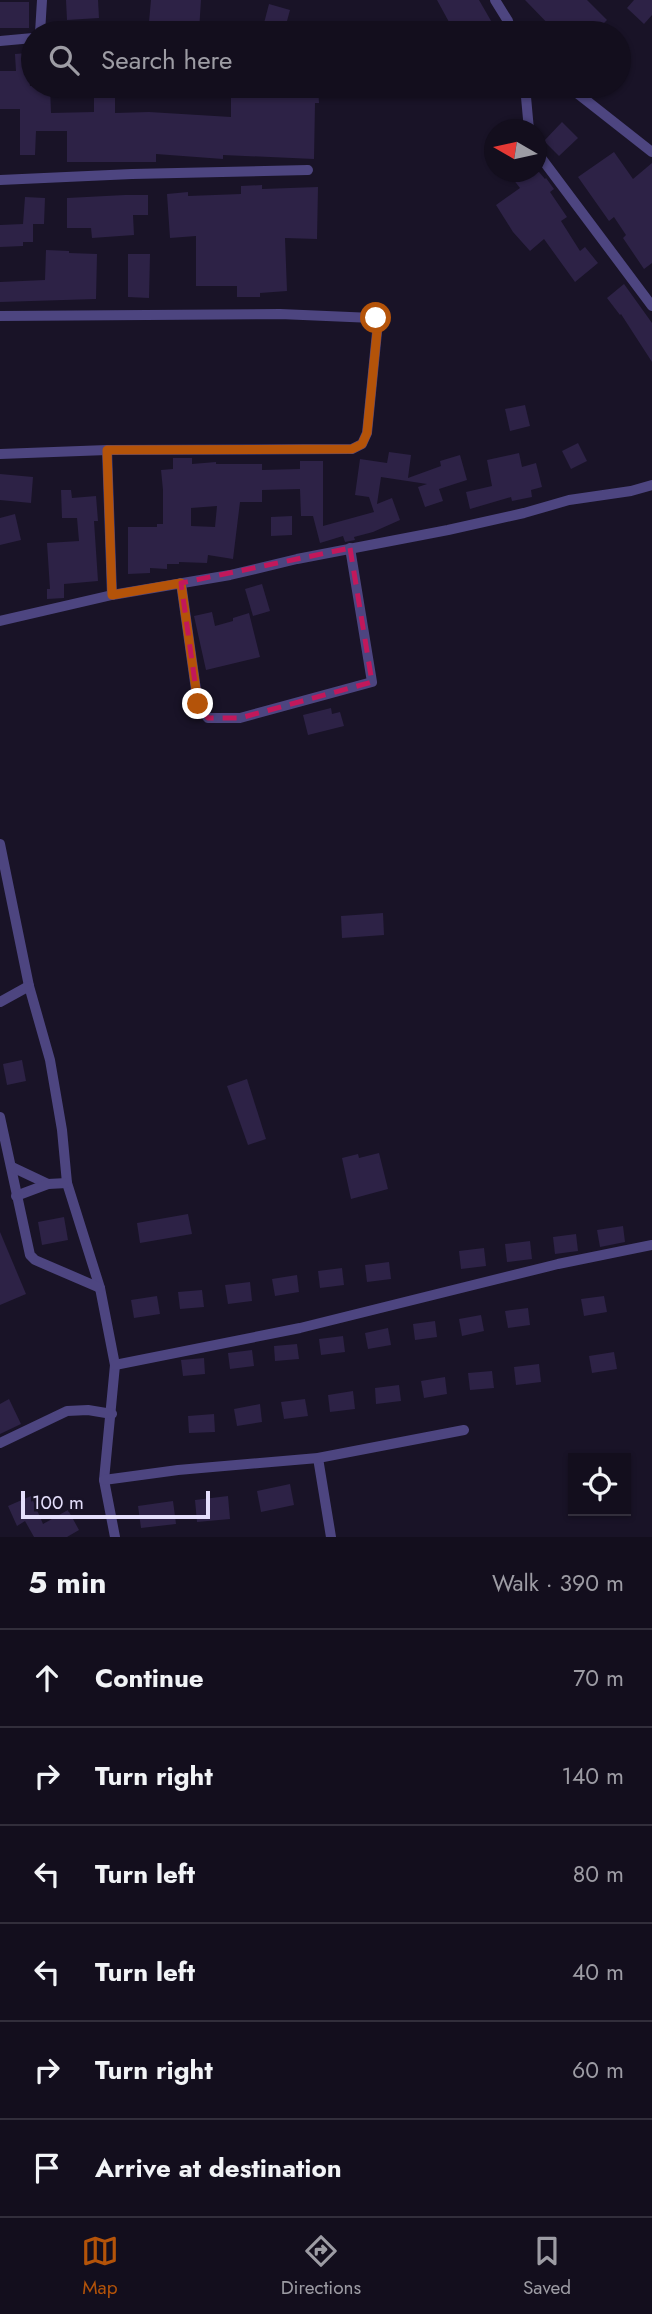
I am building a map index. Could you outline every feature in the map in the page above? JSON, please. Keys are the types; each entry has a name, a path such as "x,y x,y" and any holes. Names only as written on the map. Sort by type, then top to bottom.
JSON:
{"street":[{"path":"41,21 42,0"},
{"path":"495,0 508,21"},
{"path":"0,41 21,39"},
{"path":"526,98 528,119"},
{"path":"583,98 652,152"},
{"path":"547,166 652,306"},
{"path":"0,180 308,170"},
{"path":"0,316 280,314 376,318 378,322 367,433 362,444 352,449 107,450 0,454"},
{"path":"107,450 112,595"},
{"path":"0,621 112,595 230,575 473,524 569,500 631,491 652,485"},
{"path":"181,583 198,704 208,718 240,718 372,682 350,548"},
{"path":"0,844 29,986 50,1060 62,1130 67,1183 100,1288 115,1365 104,1480 116,1537"},
{"path":"0,1002 29,986"},
{"path":"0,1117 30,1255 35,1260 100,1288"},
{"path":"12,1167 48,1184"},
{"path":"16,1196 48,1184 67,1183"},
{"path":"115,1365 300,1328 558,1264 652,1245"},
{"path":"0,1443 67,1411 88,1410 112,1414"},
{"path":"104,1480 178,1470 318,1458 464,1430"},
{"path":"318,1458 331,1537"}],"highlighted area":[{"path":"350,548 372,682 240,718 208,718 198,704 181,583"}],"building":[{"path":"66,0 98,0 99,18 67,20"},
{"path":"151,0 201,0 200,21 149,21"},
{"path":"437,0 479,0 491,21 448,21"},
{"path":"525,0 587,0 607,20 606,21 545,21"},
{"path":"634,0 652,0 652,15 644,24 627,8"},
{"path":"0,2 29,2 29,21 21,21 21,28 0,28"},
{"path":"269,4 290,10 287,21 265,21"},
{"path":"15,54 21,54 21,98 50,98 51,113 94,112 94,98 115,98 115,113 149,112 231,117 231,98 319,98 319,103 315,103 314,159 223,155 223,159 156,154 156,162 67,162 67,131 36,131 35,155 20,155 20,109 0,109 0,71 16,71"},
{"path":"562,122 578,138 559,156 547,144 547,138"},
{"path":"614,152 633,179 652,163 652,263 644,269 623,238 626,235 614,217 609,221 578,177"},
{"path":"547,179 554,189 550,192 567,217 561,221 580,251 585,247 598,263 575,282 544,239 530,251 513,232 496,205 520,188 515,182 547,182"},
{"path":"262,185 262,189 318,187 317,239 285,238 287,291 260,293 260,297 237,297 237,286 196,286 196,236 170,238 167,194 241,194 241,186"},
{"path":"148,195 148,215 133,215 134,235 92,238 91,228 67,228 67,198"},
{"path":"25,197 45,198 44,224 33,224 33,242 23,242 23,246 0,247 0,225 23,224"},
{"path":"46,250 97,254 96,299 0,302 0,282 45,280"},
{"path":"128,254 150,254 149,298 128,297"},
{"path":"624,284 652,323 652,362 621,314 607,298"},
{"path":"525,405 530,426 510,431 505,409"},
{"path":"578,443 587,461 571,469 562,451"},
{"path":"389,452 411,455 408,478 441,466 440,461 460,455 467,480 439,489 443,501 425,507 418,487 427,484 381,477 377,504 392,498 400,520 345,542 343,536 320,543 313,516 301,516 300,489 262,490 262,502 240,502 233,559 208,555 207,563 179,562 167,564 167,569 150,568 150,573 128,574 128,527 157,527 157,524 163,524 161,470 173,469 173,458 192,458 192,464 262,464 262,470 300,469 300,461 323,461 323,526 374,512 369,497 355,495 360,459 387,463","holes":["217,506 215,527 191,526 191,508"]},
{"path":"519,453 522,467 536,463 542,487 531,490 532,497 512,501 511,497 470,509 466,492 492,486 487,460"},
{"path":"0,474 33,477 31,503 0,500"},
{"path":"61,490 71,490 72,498 96,496 98,521 94,521 98,581 64,584 64,598 47,599 47,589 50,589 47,543 79,541 77,518 62,518"},
{"path":"15,514 21,540 0,545 0,518"},
{"path":"292,516 292,535 271,536 271,517"},
{"path":"262,584 270,611 253,616 245,589"},
{"path":"212,612 215,626 249,613 260,657 206,670 194,616"},
{"path":"331,708 332,714 340,712 344,726 308,735 303,715"},
{"path":"383,913 384,935 342,938 341,916"},
{"path":"22,1060 26,1081 7,1085 3,1064"},
{"path":"247,1079 266,1139 248,1145 227,1086"},
{"path":"379,1153 388,1189 351,1199 342,1158 358,1154 359,1158"},
{"path":"188,1214 192,1234 140,1243 137,1223"},
{"path":"64,1217 68,1240 42,1245 38,1222"},
{"path":"623,1226 625,1242 600,1247 597,1230"},
{"path":"0,1232 26,1294 0,1305"},
{"path":"576,1234 578,1251 555,1254 553,1237"},
{"path":"530,1241 532,1259 507,1262 505,1244"},
{"path":"484,1248 486,1266 461,1269 459,1251"},
{"path":"389,1262 391,1279 367,1282 365,1265"},
{"path":"342,1268 344,1285 320,1288 318,1271"},
{"path":"297,1275 299,1292 275,1296 272,1279"},
{"path":"250,1282 252,1301 228,1304 225,1285"},
{"path":"202,1290 204,1307 180,1309 178,1292"},
{"path":"157,1296 160,1314 134,1318 131,1300"},
{"path":"604,1296 607,1312 584,1316 581,1299"},
{"path":"528,1308 530,1325 508,1328 505,1311"},
{"path":"481,1315 484,1331 462,1336 459,1319"},
{"path":"435,1321 437,1337 415,1340 413,1324"},
{"path":"388,1328 391,1345 368,1349 365,1333"},
{"path":"343,1336 345,1352 321,1355 319,1339"},
{"path":"297,1344 299,1359 275,1361 274,1346"},
{"path":"252,1350 254,1366 230,1369 228,1353"},
{"path":"614,1352 617,1369 592,1373 589,1356"},
{"path":"204,1358 205,1374 183,1376 181,1360"},
{"path":"539,1364 541,1382 516,1385 514,1367"},
{"path":"492,1371 494,1388 470,1390 468,1373"},
{"path":"445,1377 447,1394 424,1398 421,1381"},
{"path":"399,1385 401,1401 376,1404 375,1388"},
{"path":"353,1391 355,1409 330,1412 328,1395"},
{"path":"9,1399 21,1424 0,1434 0,1404"},
{"path":"305,1399 308,1416 284,1419 281,1402"},
{"path":"260,1404 262,1422 237,1426 234,1409"},
{"path":"214,1414 215,1432 189,1433 188,1416"},
{"path":"290,1484 294,1505 261,1512 257,1491"},
{"path":"31,1496 43,1524 68,1510 79,1530 67,1537 34,1537 25,1521 17,1526 8,1506"},
{"path":"228,1496 230,1519 197,1522 195,1500"},
{"path":"173,1501 176,1524 141,1528 138,1506"}],"route":[{"path":"198,704 181,583 112,595 107,450 352,449 362,444 367,433 378,322 376,318"}]}
